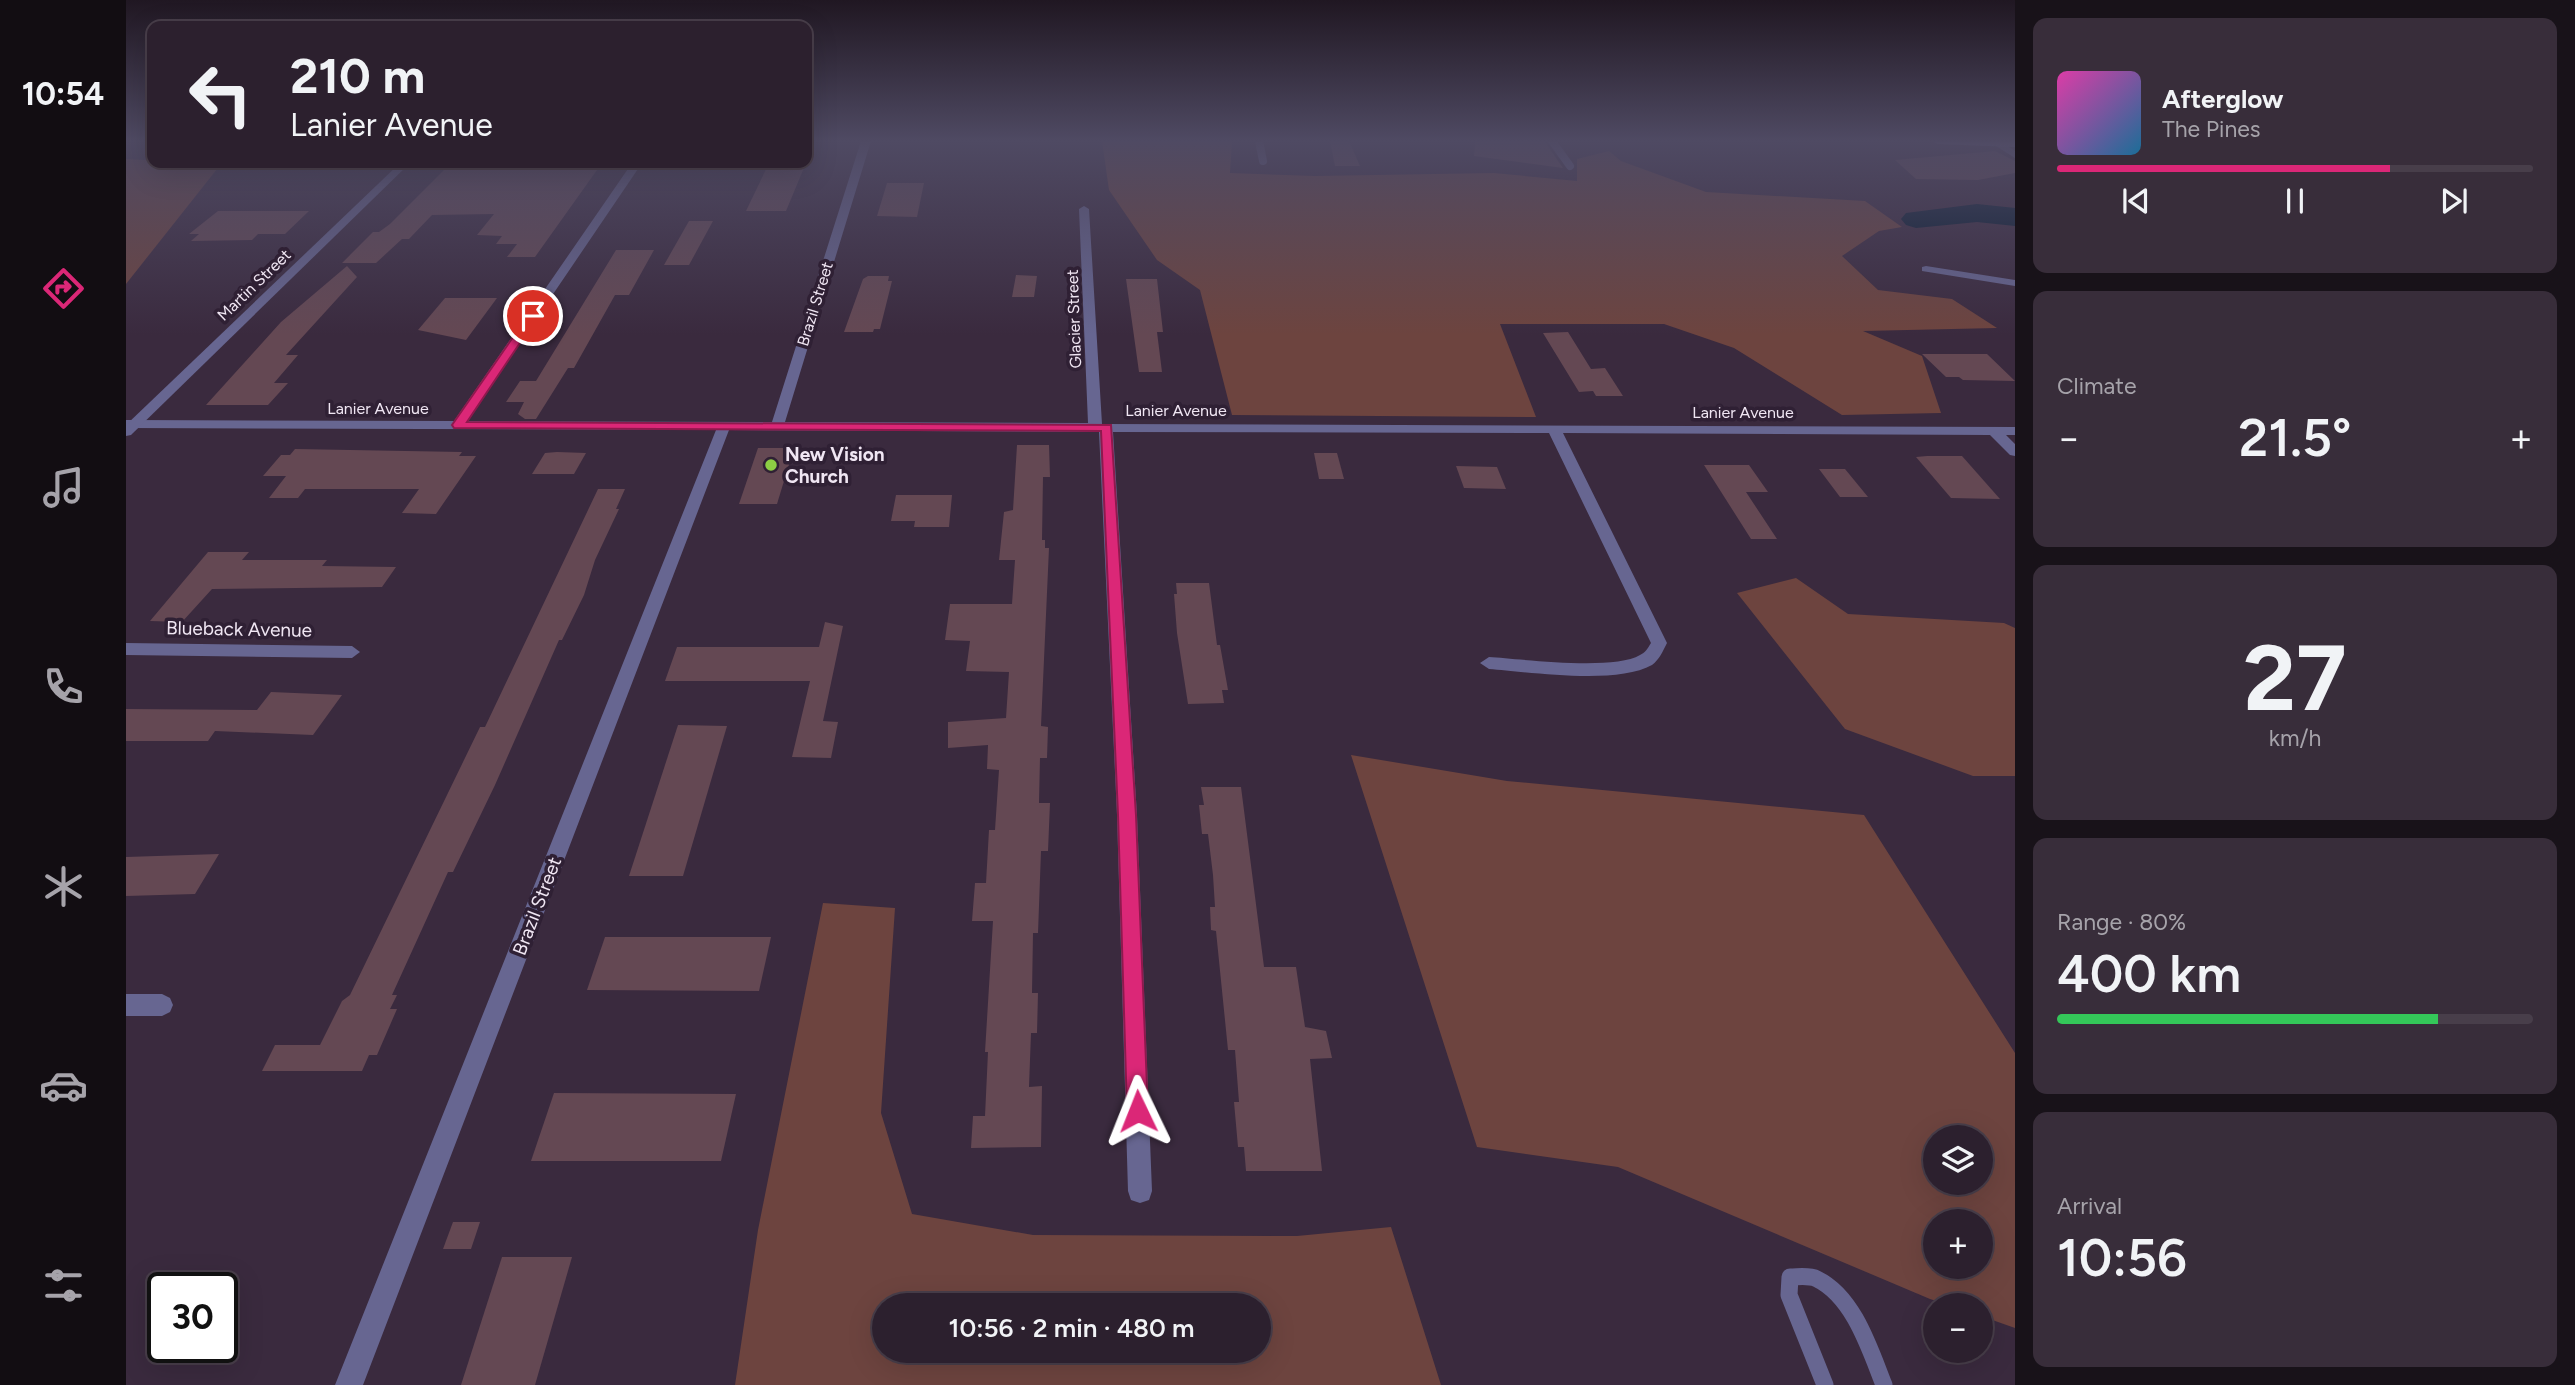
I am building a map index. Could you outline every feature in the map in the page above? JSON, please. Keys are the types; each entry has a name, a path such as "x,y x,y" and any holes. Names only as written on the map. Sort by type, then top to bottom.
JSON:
{"street":[{"name":"Martin Street","path":"129,427 360,206"},
{"path":"458,425 608,206"},
{"name":"Brazil Street","path":"777,426 846,206"},
{"name":"Glacier Street","path":"1084,209 1127,815 1140,1191"},
{"path":"1926,269 2015,282"},
{"name":"Lanier Avenue","path":"129,427 458,425 2015,431"},
{"name":"Brazil Street","path":"349,1385 724,426"},
{"path":"1489,663 1619,667 1644,662 1653,655 1659,643 1554,429"},
{"path":"1993,431 2015,452"},
{"name":"Blueback Avenue","path":"126,649 352,652"},
{"path":"126,1005 162,1005"}],"lane":[{"path":"1825,1385 1789,1295 1790,1277 1816,1278 1842,1301 1867,1343 1884,1385"}],"shaded area":[{"path":"126,206 188,206 126,284"},
{"path":"1120,206 1872,206 1902,227 1879,231 1842,256 1878,290 1952,299 1997,328 1863,331 1922,356 1941,413 1842,415 1734,348 1664,324 1500,324 1536,417 1232,415 1200,290 1157,260"},
{"path":"1796,578 1848,614 2004,623 2015,628 2015,776 1973,776 1845,729 1737,593"},
{"path":"1351,755 1507,781 1864,815 2015,1053 2015,1328 1993,1320 1993,1293 1923,1293 1923,1296 1618,1167 1477,1147"},
{"path":"823,903 895,908 881,1113 912,1214 1033,1235 1297,1236 1391,1227 1441,1385 735,1385 758,1230"}],"building":[{"path":"408,206 572,206 535,257 507,257 517,244 496,244 502,236 477,235 494,214 432,215 409,239 402,239 376,263 342,263 373,232 379,232"},
{"path":"749,206 788,206 786,211 746,211"},
{"path":"880,206 919,206 917,217 877,216"},
{"path":"218,211 309,211 285,234 258,234 252,240 191,241 199,234 189,234"},
{"path":"689,221 713,221 689,265 664,265"},
{"path":"616,250 654,250 629,295 615,295 574,368 568,368 536,419 525,419 518,414 524,402 506,402 520,381 536,381"},
{"path":"347,266 357,277 286,355 298,355 274,383 288,383 268,405 206,405 281,322"},
{"path":"1016,275 1037,276 1034,297 1012,297"},
{"path":"868,276 889,276 888,281 892,281 880,329 874,329 873,332 844,332 863,279"},
{"path":"1126,279 1157,279 1163,332 1157,332 1162,372 1139,372"},
{"path":"445,298 497,298 466,340 418,330"},
{"path":"1568,332 1591,369 1605,368 1623,396 1596,396 1593,391 1579,392 1543,333"},
{"path":"1922,354 1987,354 2015,381 1946,377"},
{"path":"1017,445 1049,445 1050,477 1043,477 1042,540 1045,540 1045,548 1049,548 1041,726 1048,727 1047,758 1040,758 1039,803 1050,803 1048,851 1041,851 1038,933 1033,933 1032,993 1038,993 1037,1033 1031,1033 1029,1087 1042,1086 1041,1147 971,1148 973,1116 985,1116 988,1052 985,1052 993,921 972,921 975,883 986,883 989,830 995,830 999,770 987,769 988,745 948,748 948,722 1006,718 1009,672 966,671 970,641 945,640 950,604 1012,604 1015,560 999,560 1004,512 1013,510"},
{"name":"New Vision Church","path":"758,448 794,448 777,504 739,504"},
{"path":"295,449 462,452 459,456 476,456 436,514 402,513 419,489 305,489 298,498 269,498 286,476 263,476 281,455 290,455"},
{"path":"545,453 586,453 574,474 532,474"},
{"path":"1314,453 1337,453 1344,479 1319,479"},
{"path":"1962,456 2000,499 1951,498 1916,457"},
{"path":"1704,465 1749,465 1768,492 1746,492 1777,539 1751,539"},
{"path":"1456,466 1497,467 1506,489 1464,488"},
{"path":"1819,469 1845,469 1868,497 1840,497"},
{"path":"598,489 625,489 616,509 619,509 595,560 584,595 562,640 559,640 495,785 453,872 448,872 392,995 397,995 390,1009 397,1009 377,1055 369,1055 362,1071 262,1071 275,1045 320,1045 342,1001 350,995 480,727 485,727"},
{"path":"896,495 952,495 949,527 914,527 915,521 891,521"},
{"path":"208,552 249,552 242,560 327,560 322,566 396,567 382,587 212,589 182,622 150,621"},
{"path":"1176,583 1209,583 1217,645 1220,645 1228,690 1222,690 1224,703 1188,704 1177,633 1174,594 1177,594"},
{"path":"825,622 843,626 823,721 838,722 831,758 792,757 810,681 665,681 677,647 819,647"},
{"path":"271,692 342,695 313,735 215,731 208,741 126,741 126,709 257,710"},
{"path":"678,725 727,726 683,876 629,876"},
{"path":"1201,787 1241,787 1264,967 1296,967 1305,1027 1326,1031 1332,1058 1310,1059 1322,1171 1246,1171 1244,1147 1238,1147 1234,1102 1239,1102 1235,1050 1228,1050 1216,931 1211,930 1210,907 1215,907 1213,875 1208,834 1202,834 1199,805 1204,805"},
{"path":"219,854 195,894 126,896 126,857"},
{"path":"605,937 771,937 759,991 587,990"},
{"path":"554,1093 736,1094 721,1161 531,1161"},
{"path":"453,1222 480,1222 471,1249 443,1249"},
{"path":"502,1257 572,1257 535,1385 461,1385"}],"waterway":[{"path":"1916,219 1977,213 2015,217"}],"place":[{"name":"New Vision Church","path":"771,465"}],"route":[{"path":"533,316 458,425 1107,428 1127,815 1138,1111"}]}
